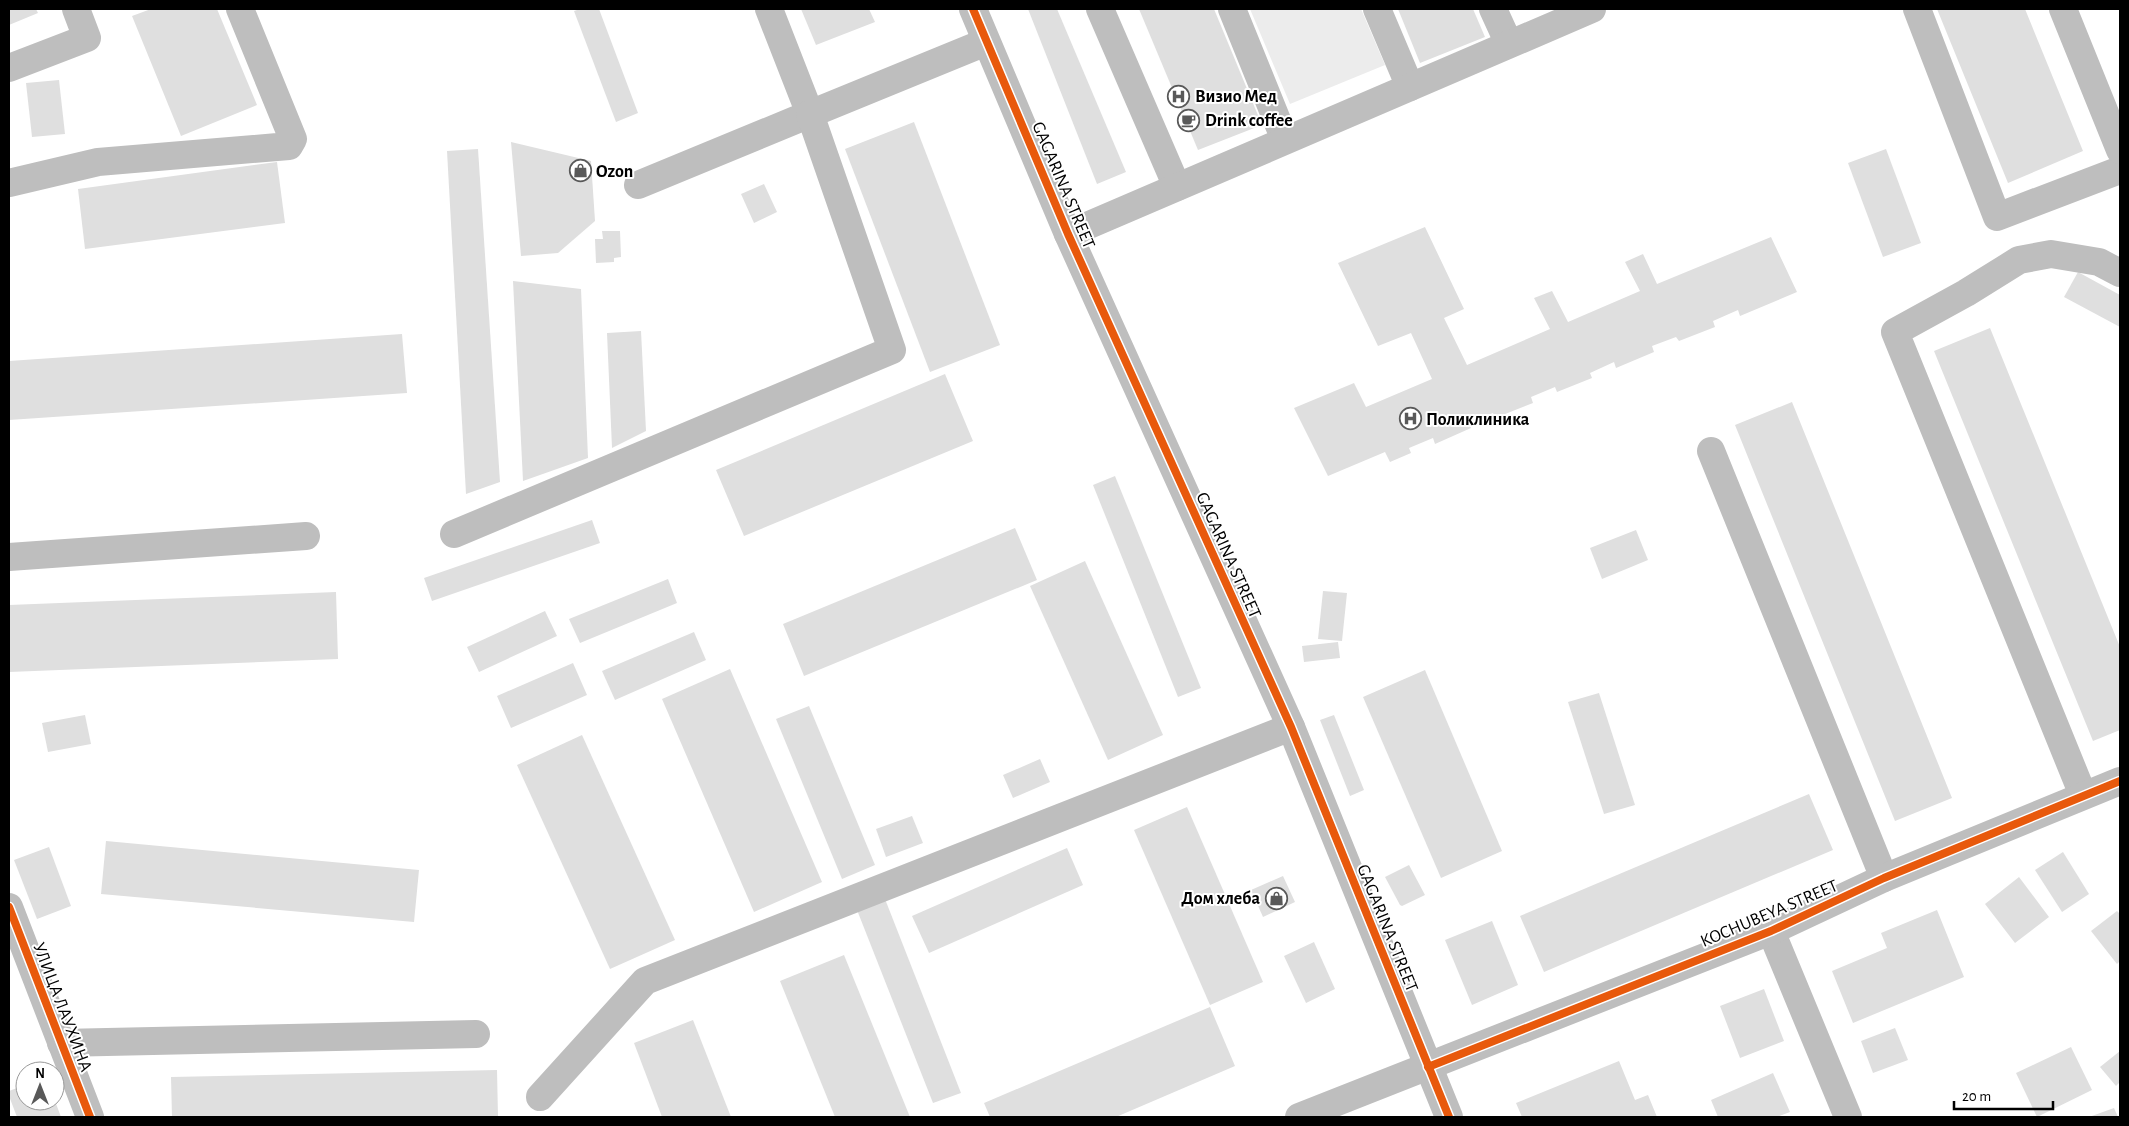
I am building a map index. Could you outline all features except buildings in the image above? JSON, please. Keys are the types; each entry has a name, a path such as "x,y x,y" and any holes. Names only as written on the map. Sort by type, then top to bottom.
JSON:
{"street":[{"path":"9,68 87,38 76,9"},
{"path":"9,183 98,162 289,146 293,139 240,9"},
{"path":"454,534 892,350 810,114 769,9"},
{"name":"GAGARINA STREET","path":"973,9 1068,234 1291,726 1449,1117"},
{"path":"1100,9 1177,187"},
{"path":"1232,9 1285,140"},
{"path":"1378,9 1410,87"},
{"path":"1493,9 1509,44"},
{"path":"1068,234 1592,9"},
{"path":"1916,9 1997,217 2120,170"},
{"path":"2063,9 2120,150"},
{"path":"638,185 986,42"},
{"path":"2083,795 1895,332 1966,293 2019,260 2050,254 2099,262 2120,273"},
{"path":"1711,451 1884,878"},
{"path":"9,557 306,536"},
{"path":"540,1098 645,980 1291,726"},
{"name":"KOCHUBEYA STREET","path":"1299,1117 1771,931 1884,878 2120,780"},
{"name":"УЛИЦА ЛАУХИНА","path":"9,907 90,1117"},
{"path":"1771,931 1848,1117"},
{"path":"61,1043 476,1034"}],"shaded area":[{"path":"1250,9 1361,9 1385,65 1290,104"}],"cycle path":[{"path":"973,9 1068,234 1291,727 1449,1117"},
{"path":"1428,1067 1771,931 1884,878 2120,781"},
{"path":"9,907 90,1117"}],"place":[{"name":"Визио Мед","path":"1179,96"},
{"name":"Drink coffee","path":"1189,120"},
{"name":"Ozon","path":"580,171"},
{"name":"Поликлиника","path":"1410,419"},
{"name":"Дом хлеба","path":"1276,898"}]}
